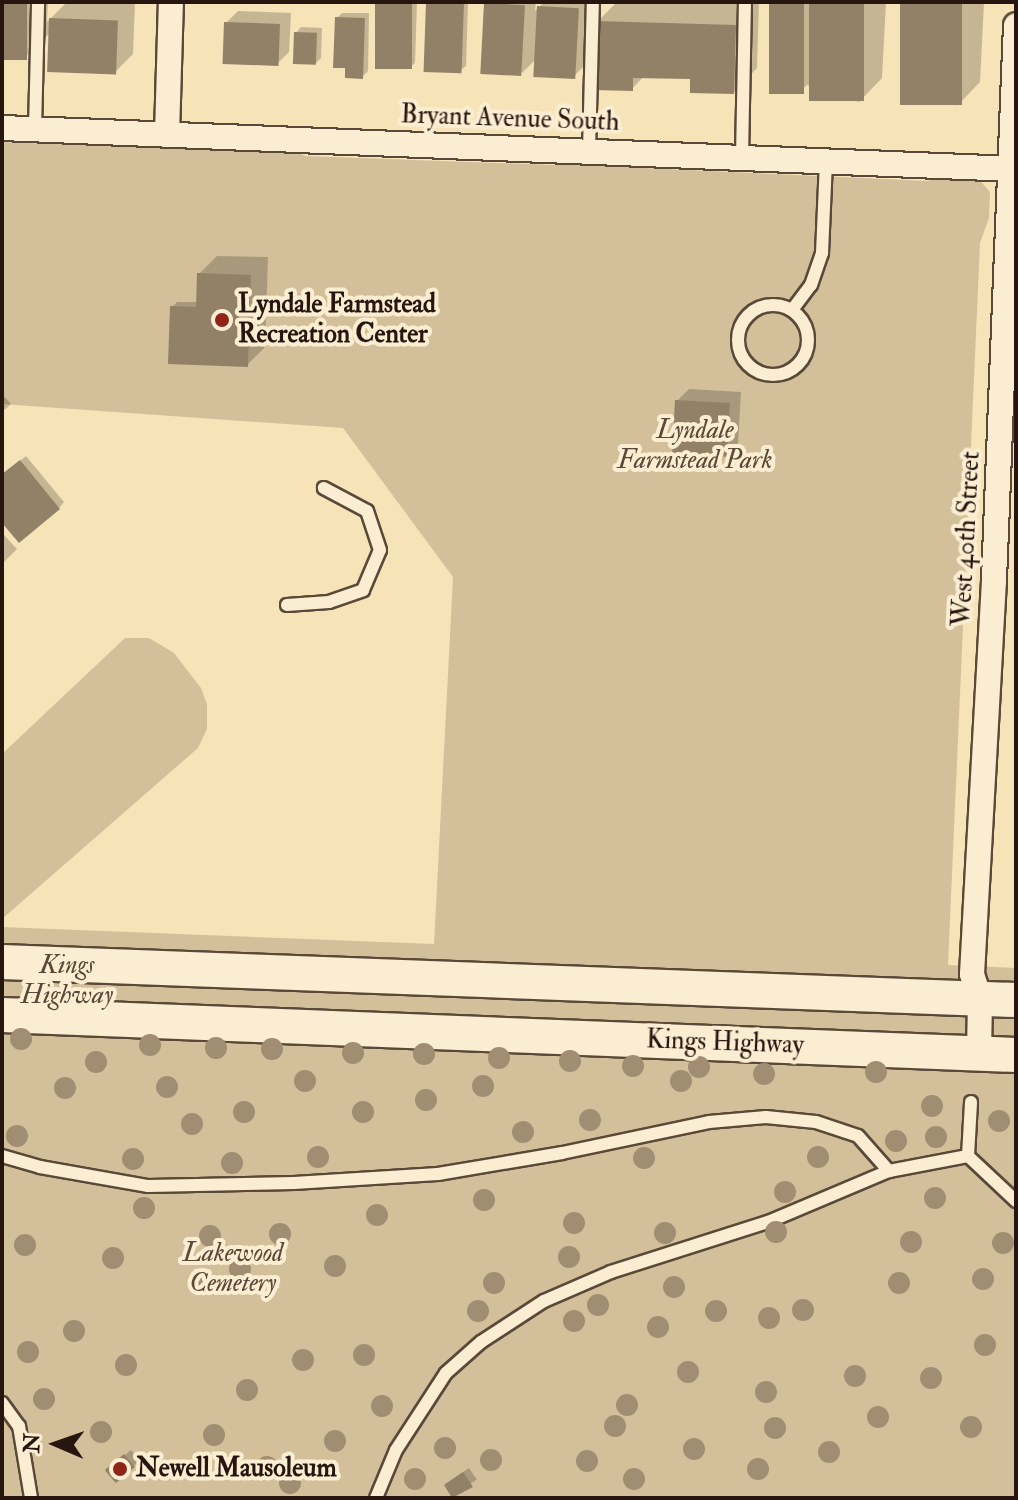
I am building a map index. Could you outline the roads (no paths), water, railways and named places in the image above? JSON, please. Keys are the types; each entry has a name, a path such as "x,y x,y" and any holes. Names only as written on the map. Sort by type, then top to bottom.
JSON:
{"street":[{"path":"167,134 171,2"},
{"name":"West 40th Street","path":"979,1053 980,999 972,974 1005,581 1016,25"},
{"name":"Bryant Avenue South","path":"2,128 1013,169"},
{"name":"Kings Highway","path":"2,962 1016,1000"},
{"name":"Kings Highway","path":"2,1015 1016,1055"}],"lane":[{"path":"35,129 38,2"},
{"path":"589,150 593,2"},
{"path":"742,157 745,2"},
{"path":"792,310 811,285 822,253 826,160"},
{"path":"778,305 792,310 804,321 809,336 807,352 798,366 784,374 768,376 754,370 743,359 738,344 740,328 748,315 762,306 778,305"},
{"path":"287,605 329,602 363,590 380,550 367,511 324,488"},
{"path":"968,1156 971,1102"},
{"path":"2,1156 40,1167 148,1186 294,1183 438,1174 562,1153 709,1122 766,1117 816,1122 858,1136 889,1171"},
{"path":"376,1498 396,1450 446,1373 481,1342 544,1301 611,1272 768,1222 889,1171 968,1156"},
{"path":"968,1156 1016,1201"},
{"path":"2,1403 19,1426 31,1498"}],"place":[{"name":"Lyndale Farmstead Recreation Center","path":"222,320"},
{"name":"Newell Mausoleum","path":"120,1469"}],"park label":[{"name":"Lyndale Farmstead Park","path":"695,446"},
{"name":"Lakewood Cemetery","path":"233,1269"}]}
